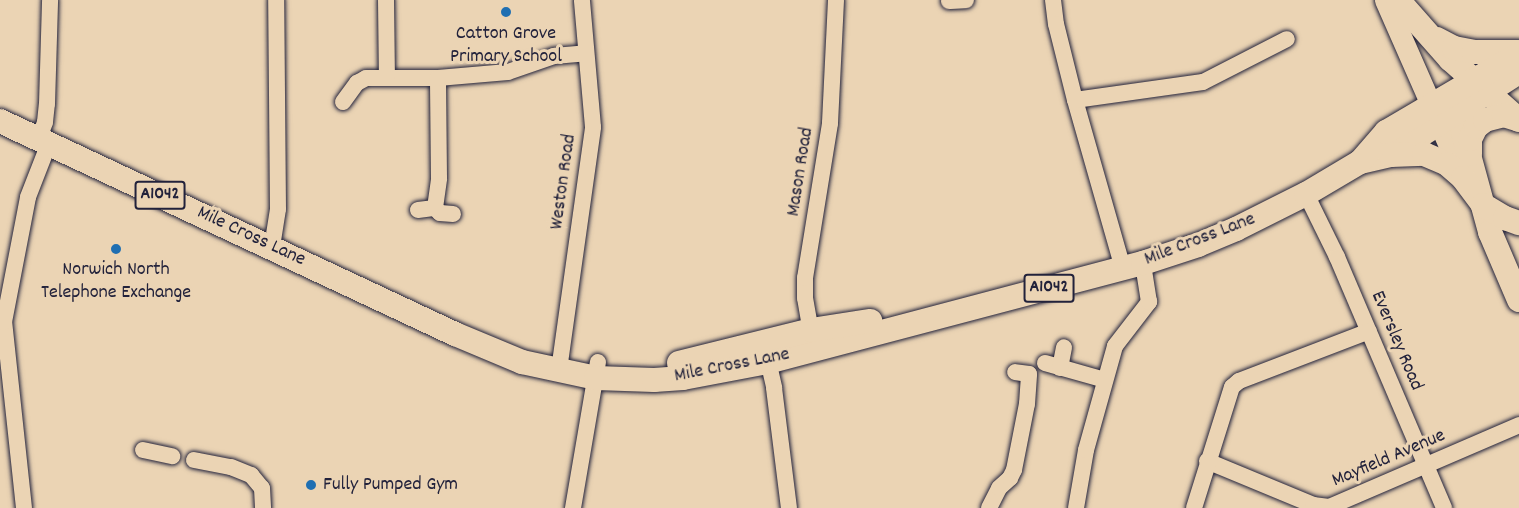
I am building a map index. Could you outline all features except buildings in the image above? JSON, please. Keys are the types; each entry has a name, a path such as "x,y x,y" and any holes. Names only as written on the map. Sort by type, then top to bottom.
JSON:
{"highway":[{"path":"1394,0 1426,34 1454,48 1474,52 1519,53"},
{"path":"1394,0 1438,66 1462,124 1466,170 1483,205 1490,232 1519,300"},
{"path":"1426,34 1453,103"},
{"path":"1360,162 1453,103 1519,53"},
{"name":"A1042","path":"1453,103 1519,72"},
{"path":"1519,87 1515,109 1519,120"},
{"name":"Mile Cross Lane","path":"0,121 455,334 504,352 522,362 559,364 654,380 683,378 813,339 959,310 1133,266 1236,229 1306,194 1360,162 1390,155 1453,103"},
{"path":"1453,103 1519,120"},
{"path":"1466,170 1470,139 1476,127 1495,116 1504,115 1519,120"},
{"name":"A1042","path":"1390,155 1431,156 1466,170"},
{"path":"1483,205 1519,223"}],"street":[{"path":"24,508 4,322 28,197 44,140 50,0"},
{"path":"272,247 278,219 276,0"},
{"path":"386,0 387,78"},
{"name":"Weston Road","path":"559,364 593,127 582,0"},
{"name":"Mason Road","path":"813,339 805,298 805,278 830,123 836,0"},
{"path":"1053,0 1060,42 1075,100 1133,266 1149,302 1120,336 1086,450 1076,508"},
{"path":"1075,100 1203,82 1287,39"},
{"path":"343,102 357,83 366,78 438,78 508,72 554,56 586,52"},
{"path":"438,78 439,178 426,209 453,214"},
{"name":"Eversley Road","path":"1306,194 1369,331 1444,508"},
{"path":"1194,508 1232,387 1239,381 1369,331"},
{"path":"981,508 1010,478 1014,470 1027,404 1038,370 1064,347"},
{"path":"766,352 774,387 789,508"},
{"path":"573,508 597,370"},
{"path":"1038,370 1105,380"},
{"name":"Mayfield Avenue","path":"1207,461 1313,505 1329,507 1428,467 1519,425"},
{"path":"143,450 172,456"},
{"path":"194,460 231,467 251,475 262,488 263,508"}],"place":[{"name":"Catton Grove Primary School","path":"506,12"},
{"name":"Norwich North Telephone Exchange","path":"116,249"},
{"name":"Fully Pumped Gym","path":"311,485"}]}
